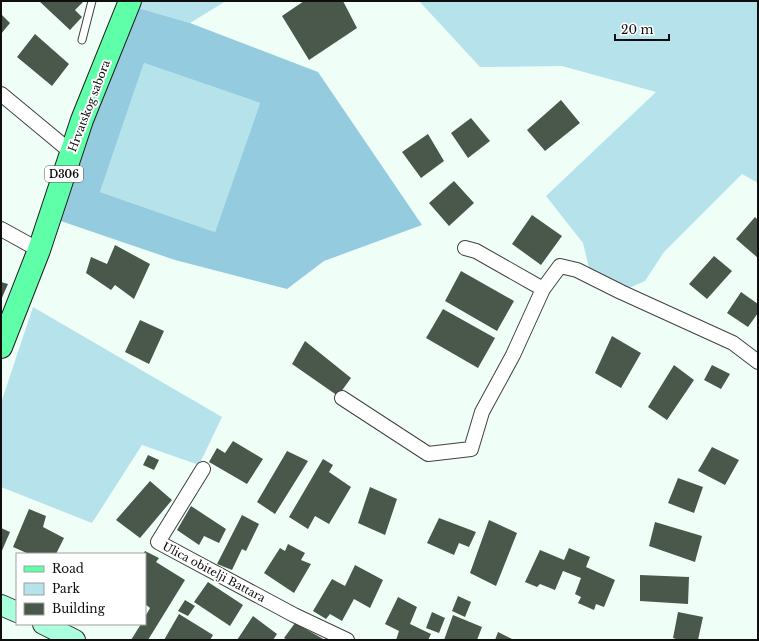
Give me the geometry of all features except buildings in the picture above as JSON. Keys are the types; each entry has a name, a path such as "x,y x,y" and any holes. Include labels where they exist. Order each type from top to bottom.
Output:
{"main road":[{"name":"Hrvatskog sabora","path":"1,348 39,250 85,112 130,1"},
{"path":"1,605 16,612"},
{"path":"45,625 75,640"}],"street":[{"path":"1,94 71,152"},
{"path":"1,229 39,250"},
{"path":"466,248 476,251 543,289"},
{"path":"342,398 428,454 471,449 482,412 513,355 543,289 560,266 577,270 621,292 733,343 758,362"},
{"name":"Ulica obitelji Battara","path":"203,469 158,542 294,615 347,640"}],"lane":[{"path":"82,40 92,1"}],"green space":[{"path":"130,1 226,1 190,23 128,5"},
{"path":"419,1 758,1 758,183 742,174 664,252 645,281 629,288 589,268 583,243 546,196 656,92 562,66 480,67"},
{"path":"144,63 260,103 215,232 100,192"},
{"path":"33,307 222,417 199,465 142,445 92,523 1,487 1,403"}],"shaded area":[{"path":"128,5 190,23 318,72 422,225 324,261 287,289 175,260 49,217","holes":["144,63 260,103 215,232 100,192"]}]}
